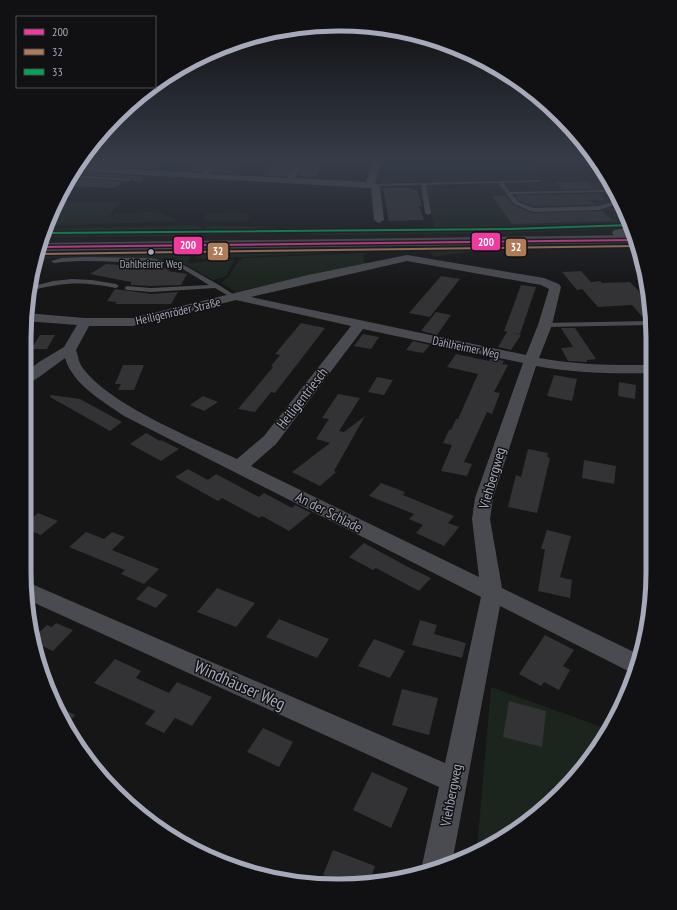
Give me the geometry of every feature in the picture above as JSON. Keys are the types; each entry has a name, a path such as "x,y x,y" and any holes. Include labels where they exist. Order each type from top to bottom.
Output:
{"main road":[{"path":"47,240 629,236"},
{"path":"45,247 629,236"}],"street":[{"path":"377,202 379,220"},
{"name":"Heiligenröder Straße","path":"32,318 85,322 132,322 408,258"},
{"name":"Viehbergweg","path":"408,258 552,284 555,287 545,325 484,498 481,519 492,594 437,863"},
{"name":"Dahlheimer Weg","path":"236,298 487,352 565,367 605,370 646,369"},
{"path":"31,375 44,365 69,350 85,322"},
{"name":"Heiligentriesch","path":"240,467 270,440 359,325"},
{"name":"An der Schlade","path":"69,350 75,368 94,388 130,413 492,594 632,662"},
{"name":"Windhäuser Weg","path":"32,594 454,780"}],"lane":[{"path":"426,202 428,213"},
{"path":"516,202 533,210 599,208 615,203"},
{"name":"Heiligenröder Straße","path":"54,261 69,259 149,260 173,262 180,264 236,298"},
{"path":"36,287 55,282 86,280 116,286"},
{"name":"Heiligenröder Straße","path":"127,288 164,289 217,286"},
{"path":"545,325 645,323"}],"shaded area":[{"path":"63,202 120,202 108,219 116,213 157,212 177,221 52,226"},
{"path":"429,202 495,202 515,229 624,224 626,228 503,233 321,235 277,233 284,227 372,231 383,227 384,232 435,232"},
{"path":"495,202 614,202 624,224 624,224 515,229"},
{"path":"231,212 248,213 250,217 246,221 205,221 204,217 207,214"},
{"path":"196,225 201,228 196,236 48,237 51,229"},
{"path":"214,225 276,227 277,229 272,232 205,236 206,227"},
{"path":"509,246 434,257 430,252 366,251 203,259 196,258 202,248"},
{"path":"193,248 188,263 235,260 226,276 213,280 183,263 169,259 52,258 40,262 44,250 158,251"},
{"path":"365,253 363,255 366,264 235,292 221,283 229,276 238,261 244,258"},
{"path":"491,687 603,728 582,759 556,789 526,815 492,838 477,846"}],"building":[{"path":"386,202 421,202 422,206 419,206 424,220 389,221"},
{"path":"496,202 511,202 513,205 532,213 602,211 613,221 512,224"},
{"path":"523,202 592,202 595,205 534,206"},
{"path":"136,263 170,269 168,271 187,274 181,285 151,286 131,285 131,282 90,274 106,264 132,266"},
{"path":"581,271 591,282 630,282 642,294 645,320 632,305 598,307 582,289 577,290 562,272"},
{"path":"441,276 460,279 430,317 409,313"},
{"path":"521,285 536,287 520,334 512,333 521,335 511,350 498,347 507,332 504,331"},
{"path":"115,289 151,294 178,292 171,304 115,304 117,302 107,301"},
{"path":"436,312 451,315 437,335 421,331"},
{"path":"301,323 325,328 275,393 271,392 255,412 238,409 273,367 271,366 280,355 275,354"},
{"path":"561,328 575,328 596,359 587,360 587,362 568,361 561,348 573,347"},
{"path":"363,334 379,337 371,349 354,346"},
{"path":"40,335 55,335 47,349 31,349"},
{"path":"413,341 430,345 423,353 406,350"},
{"path":"456,354 489,361 491,358 504,361 502,364 508,365 494,392 500,393 492,414 487,412 464,462 472,464 467,476 441,471 452,445 443,443 449,430 451,430 456,419 458,419 478,374 447,367"},
{"path":"123,365 144,365 134,390 118,390 121,384 115,384"},
{"path":"554,375 577,379 572,401 547,396"},
{"path":"377,377 393,380 384,395 368,392"},
{"path":"619,382 636,385 635,399 618,396"},
{"path":"338,394 360,398 339,431 344,432 365,416 334,471 336,472 320,486 292,472 330,443 316,439 329,419 322,418"},
{"path":"51,395 80,399 122,422 110,431 50,397"},
{"path":"203,396 218,402 204,411 190,405"},
{"path":"146,433 179,449 161,461 130,444"},
{"path":"528,449 548,453 547,457 550,458 537,513 508,507 516,475 521,477"},
{"path":"584,460 616,466 614,484 582,478"},
{"path":"188,469 208,480 216,474 259,497 264,493 292,508 295,505 311,513 289,531 262,516 259,518 222,498 218,501 175,477"},
{"path":"381,483 405,492 403,495 454,516 448,523 459,527 444,546 416,533 423,525 409,519 414,514 369,496"},
{"path":"38,513 58,521 41,535 31,531 31,519"},
{"path":"547,530 571,536 560,577 572,580 570,598 538,591 545,549 541,549"},
{"path":"86,532 104,539 112,532 125,537 112,550 159,569 144,584 121,574 125,570 69,547"},
{"path":"364,543 431,578 419,591 376,568 373,570 349,557"},
{"path":"148,586 168,595 156,608 136,599"},
{"path":"217,588 255,603 236,627 197,612"},
{"path":"279,619 329,639 317,658 266,637"},
{"path":"420,620 437,625 434,634 466,643 462,658 412,645"},
{"path":"56,623 73,630 53,651 40,645 38,634 47,625 52,627"},
{"path":"545,635 574,650 563,666 570,670 559,690 544,682 541,686 519,674"},
{"path":"374,639 405,651 390,678 358,666"},
{"path":"115,659 141,671 136,678 169,693 177,682 212,697 192,726 175,718 164,733 145,724 155,711 94,683"},
{"path":"402,689 438,698 429,735 392,725"},
{"path":"509,701 546,711 542,747 503,737"},
{"path":"64,709 75,715 70,721"},
{"path":"263,728 293,742 279,767 247,752"},
{"path":"372,772 408,788 391,828 353,810"},
{"path":"333,850 375,866 371,877 338,879 323,875"}],"transit line":[{"name":"33","path":"50,233 509,229 625,225"},
{"name":"200","path":"45,247 630,240"},
{"name":"32","path":"43,254 632,246"}],"place":[{"name":"Dahlheimer Weg","path":"151,252"}]}
